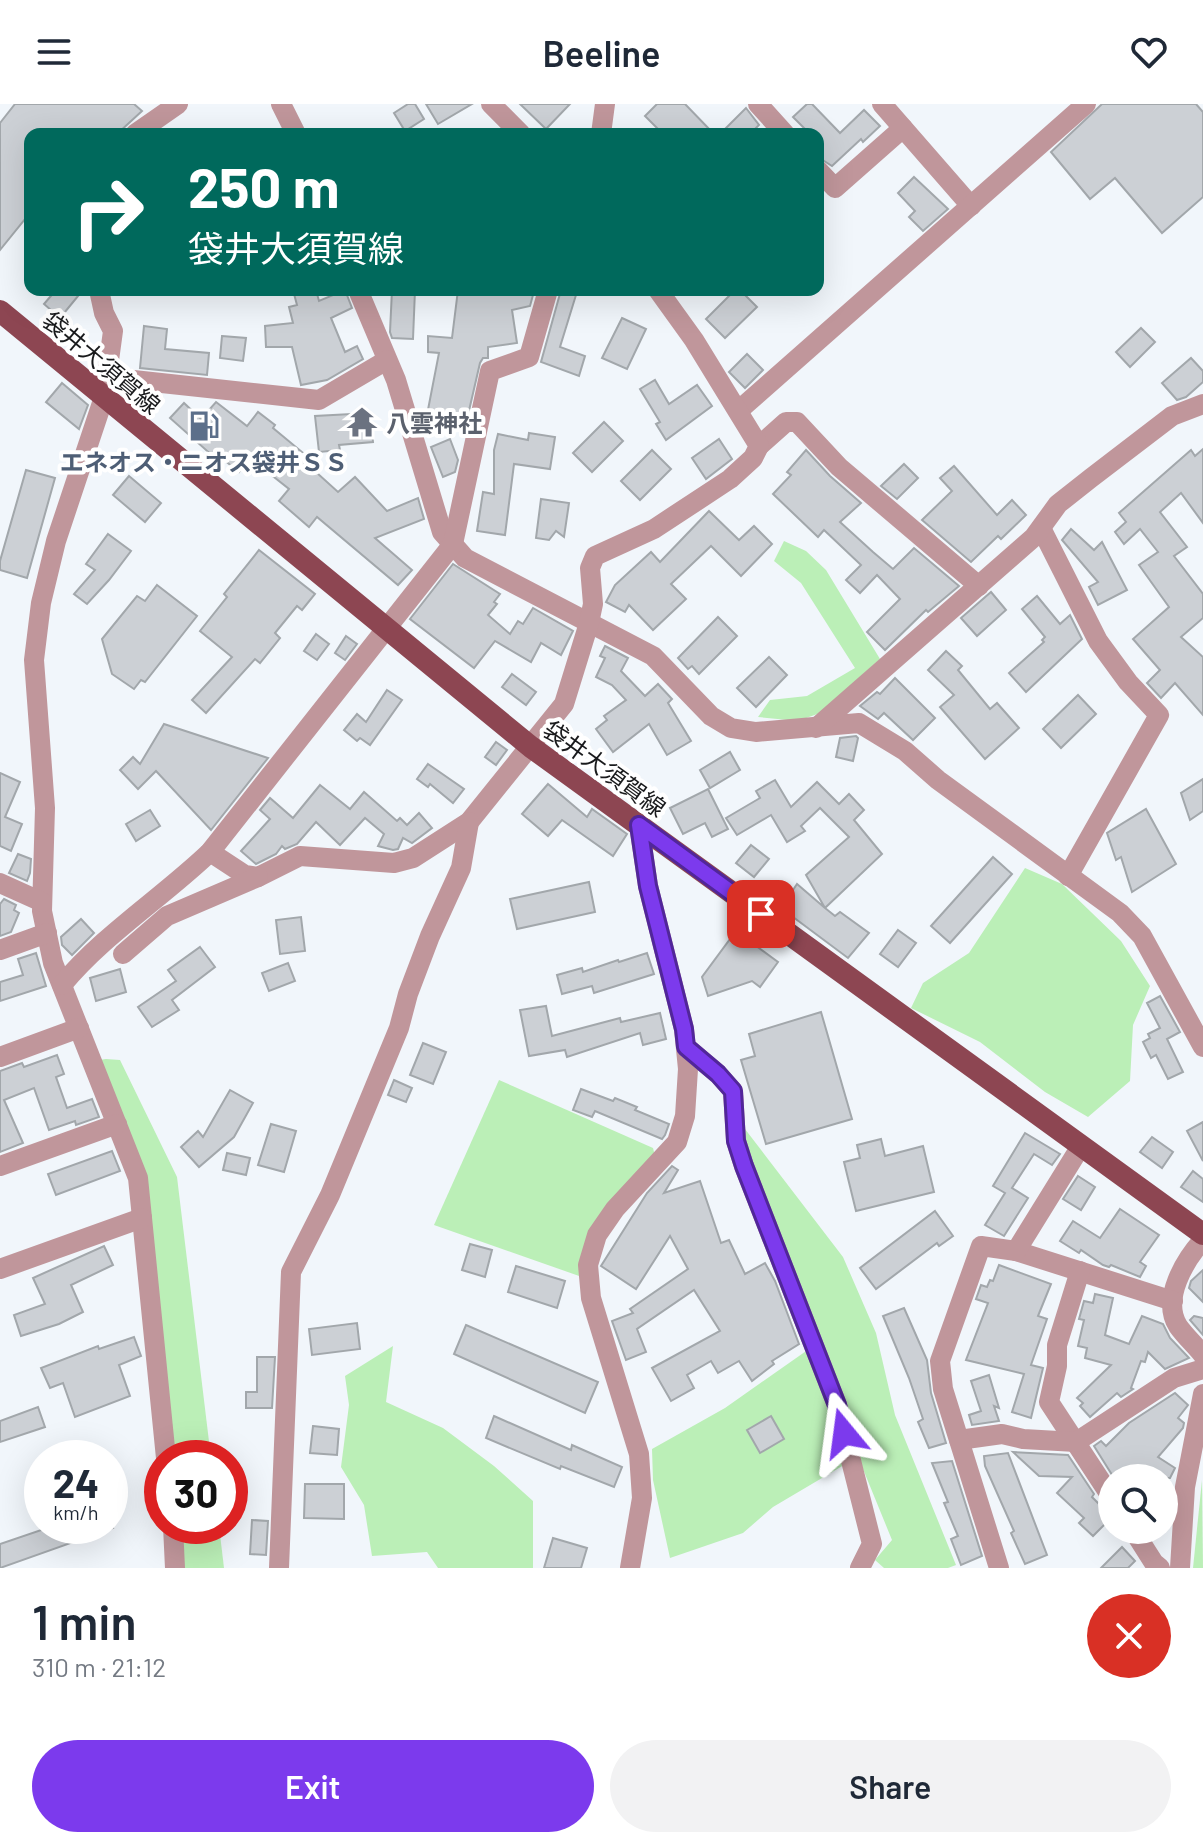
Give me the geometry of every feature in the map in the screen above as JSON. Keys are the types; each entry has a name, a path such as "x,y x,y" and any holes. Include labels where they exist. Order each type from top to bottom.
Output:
{"main road":[{"name":"袋井大須賀線","path":"0,311 105,387 386,630 531,747 1203,1237"}],"street":[{"path":"281,104 293,128"},
{"path":"491,104 514,128"},
{"path":"602,128 605,104"},
{"path":"758,104 780,128"},
{"path":"882,104 971,206"},
{"path":"738,411 1086,104"},
{"path":"142,128 167,107"},
{"path":"824,176 835,188 903,128"},
{"path":"100,296 113,331 105,387 56,541 39,617 34,660 45,808 42,902 53,963 138,1178 164,1440"},
{"path":"360,296 396,380 442,532 465,558 653,656 711,716 731,728 756,732 859,723 905,751 938,780 1120,913 1142,936 1203,1047"},
{"path":"62,985 79,964 210,852 453,544 490,371 529,357 546,296"},
{"path":"662,296 694,340 759,446"},
{"path":"105,387 319,400 387,360"},
{"path":"816,728 1034,537 1058,504 1172,416 1203,404"},
{"path":"123,954 167,916 300,856 394,863 413,858 469,822 564,704 593,604 590,568 595,556 654,529 730,479 753,458 759,446 786,422 797,422 839,467 979,586"},
{"path":"1041,528 1098,641 1128,682 1159,715 1068,876"},
{"path":"279,1568 291,1272 330,1195 399,1028 430,936 461,868 469,822"},
{"path":"630,1568 642,1498 639,1454 591,1298 588,1265 597,1235 615,1209 677,1142 685,1116 688,1069 684,1029 648,886 639,825"},
{"path":"210,852 245,875 258,877"},
{"path":"0,883 42,902"},
{"path":"0,950 47,933"},
{"path":"0,1057 79,1028"},
{"path":"686,1047 733,1091 736,1141 740,1154 837,1405 872,1544 860,1568"},
{"path":"0,1166 117,1124"},
{"path":"1016,1251 1081,1146"},
{"path":"0,1269 142,1218"},
{"path":"1203,1237 1178,1279 1173,1301 1176,1323 1203,1355"},
{"path":"999,1568 943,1389 940,1361 981,1246 1016,1251 1173,1301"},
{"path":"1080,1271 1057,1345 1057,1366 1049,1402 1098,1476"},
{"path":"959,1440 1002,1434 1023,1439 1076,1442 1174,1378 1203,1369"},
{"path":"1180,1568 1185,1487 1203,1394"},
{"path":"174,1544 175,1568"},
{"path":"1142,1544 1160,1568"}],"green space":[{"path":"784,541 806,551 826,570 880,659 820,713 798,721 758,717 770,700 807,696 855,668 801,583 774,561"},
{"path":"1025,868 1062,884 1121,941 1150,986 1133,1025 1130,1081 1088,1117 1045,1092 980,1042 911,1008 923,983 969,953"},
{"path":"120,1060 177,1177 209,1440 164,1440 138,1178 92,1061"},
{"path":"499,1080 653,1148 655,1156 582,1277 434,1225"},
{"path":"735,1116 843,1257 876,1333 895,1415 956,1565 948,1568 884,1568 875,1560 892,1540 863,1469"},
{"path":"393,1346 386,1402 443,1428 494,1466 533,1501 533,1568 438,1568 427,1552 372,1556 364,1505 341,1467 349,1405 345,1376"},
{"path":"809,1349 829,1400 844,1465 773,1507 743,1533 670,1558 653,1480 652,1449 725,1408"},
{"path":"1202,1480 1203,1568 1193,1568"},
{"path":"172,1544 221,1544 224,1568 174,1568"}],"building":[{"path":"15,104 134,104 142,111 124,128 24,128 24,220 0,250 0,123"},
{"path":"408,104 415,104 424,119 410,128 403,128 394,113"},
{"path":"426,104 472,104 438,124"},
{"path":"520,104 570,104 547,128"},
{"path":"657,104 685,104 708,128 657,128 645,116"},
{"path":"807,104 812,104 840,133 864,110 880,126 832,166 824,161 824,128 804,128 793,117"},
{"path":"1102,104 1196,104 1203,112 1203,197 1162,233 1115,178 1090,199 1051,152"},
{"path":"746,108 759,125 756,128 726,128"},
{"path":"914,177 948,209 923,231 909,217 915,211 898,193"},
{"path":"51,296 78,296 60,318 44,304"},
{"path":"295,296 318,296 319,301 331,296 347,296 352,308 331,318 345,352 357,346 363,359 327,380 301,385 292,347 266,347 265,326 293,323 289,307 297,305"},
{"path":"392,296 415,296 413,339 392,338"},
{"path":"457,296 533,296 530,306 512,310 517,343 488,347 488,358 483,358 480,363 465,428 426,420 439,353 428,352 428,336 452,338"},
{"path":"559,296 576,296 560,347 585,356 579,376 541,362"},
{"path":"729,296 746,296 757,307 725,338 706,319"},
{"path":"622,318 646,329 627,369 602,358"},
{"path":"144,326 167,329 165,349 209,353 207,375 140,368"},
{"path":"1141,328 1155,342 1130,367 1116,352"},
{"path":"222,336 246,338 243,361 220,358"},
{"path":"747,354 763,370 745,388 729,372"},
{"path":"1191,358 1203,371 1203,382 1186,397 1177,400 1162,383"},
{"path":"655,380 669,404 697,385 712,406 666,440 656,424 660,422 640,389"},
{"path":"62,383 88,405 79,429 46,402"},
{"path":"216,402 247,426 258,412 302,452 296,453 319,471 317,473 338,492 355,477 387,511 418,498 424,519 375,538 412,570 398,585 317,517 309,527 279,501 289,489 250,458 239,472 218,455 215,458 170,418 184,403 201,419"},
{"path":"370,413 373,442 339,445 340,450 319,452 315,416"},
{"path":"604,422 623,441 592,472 573,453"},
{"path":"529,433 555,437 550,469 514,464 505,535 477,531 483,492 494,494 494,450 498,434 528,440"},
{"path":"450,439 458,460 455,472 443,477 431,447"},
{"path":"719,439 732,459 706,479 692,458"},
{"path":"1203,449 1203,523 1181,493 1160,512 1187,547 1174,556 1203,594 1203,618 1181,637 1203,657 1203,715 1175,683 1161,698 1147,683 1160,670 1133,639 1169,607 1139,565 1158,552 1140,529 1124,544 1115,532 1126,522 1119,513 1191,450 1195,456"},
{"path":"652,450 671,469 640,500 621,481"},
{"path":"806,450 861,503 840,522 873,552 893,569 914,548 959,586 928,612 926,610 885,650 867,632 900,599 877,575 860,593 846,580 861,565 824,530 818,537 773,494 791,475 787,472"},
{"path":"904,464 918,478 897,499 881,486"},
{"path":"954,466 997,515 1012,500 1026,515 971,562 922,520 952,491 940,478"},
{"path":"26,470 55,478 27,578 0,570"},
{"path":"129,476 161,503 145,522 113,495"},
{"path":"541,499 569,503 564,537 556,531 549,540 536,538"},
{"path":"709,511 739,540 754,526 772,544 741,576 711,546 671,584 686,599 653,630 629,605 625,612 606,602 615,585 651,552 660,562"},
{"path":"1071,529 1094,550 1102,542 1127,590 1098,605 1089,587 1098,582 1062,540"},
{"path":"108,534 131,551 87,604 74,594 95,570 86,564"},
{"path":"259,550 315,594 302,610 297,606 275,633 280,638 260,663 255,659 206,713 192,700 232,657 200,631"},
{"path":"453,564 500,594 488,615 510,634 518,621 523,624 533,608 573,631 561,655 541,643 531,662 495,641 474,668 410,619"},
{"path":"157,585 197,616 145,682 141,680 134,689 112,674 102,639 137,596 145,601"},
{"path":"991,592 1006,610 977,636 961,618"},
{"path":"1037,596 1060,624 1070,615 1082,639 1026,692 1009,673 1044,642 1045,637 1022,609"},
{"path":"718,617 737,636 699,674 692,666 688,669 678,658"},
{"path":"316,634 329,644 317,660 304,651"},
{"path":"346,636 357,644 345,660 335,653"},
{"path":"605,646 628,658 621,671 645,696 658,684 672,699 668,703 691,741 667,755 649,724 613,752 596,729 607,720 604,716 626,700 612,685 596,677 605,658 600,656"},
{"path":"946,651 962,666 958,670 990,709 997,703 1019,728 985,759 940,707 954,695 928,670"},
{"path":"769,657 787,675 756,707 737,688"},
{"path":"512,674 536,692 526,705 502,687"},
{"path":"895,678 935,718 913,740 884,713 878,719 860,706 877,692 880,694"},
{"path":"387,690 402,700 370,745 360,738 357,741 344,730 357,714 366,722"},
{"path":"1078,695 1096,714 1061,748 1043,729"},
{"path":"164,724 268,758 211,830 156,771 138,789 120,770 133,757 140,764"},
{"path":"856,736 853,761 836,757 840,738"},
{"path":"496,742 507,750 496,765 485,757"},
{"path":"730,752 740,770 710,788 700,770"},
{"path":"428,764 464,789 453,803 430,784 428,787 417,779"},
{"path":"0,773 20,782 5,817 22,824 11,851 0,846"},
{"path":"1203,779 1203,811 1190,820 1181,793"},
{"path":"775,780 791,807 817,782 839,804 849,794 864,810 854,820 882,854 825,908 806,875 849,837 820,808 801,826 805,831 787,842 771,815 737,835 726,818 760,798 756,791"},
{"path":"548,784 587,817 592,809 627,834 613,856 562,820 548,836 522,814"},
{"path":"320,785 350,809 364,792 397,821 400,818 407,825 419,813 432,828 412,843 403,838 398,849 393,850 378,846 384,834 365,818 340,845 316,822 297,844 285,849 282,846 276,854 256,864 241,851 270,819 260,810 270,798 293,818"},
{"path":"708,789 728,829 712,837 705,823 683,834 670,808"},
{"path":"1146,809 1176,864 1132,892 1121,857 1116,860 1107,833"},
{"path":"150,810 160,826 136,841 126,824"},
{"path":"751,845 769,859 754,877 736,863"},
{"path":"18,854 31,859 27,881 9,873"},
{"path":"993,857 1012,874 950,943 931,926"},
{"path":"589,882 595,912 517,929 510,899"},
{"path":"797,884 835,916 840,912 869,933 848,958 781,908"},
{"path":"4,899 16,905 14,910 19,913 11,932 0,936 0,904"},
{"path":"301,917 305,951 280,954 276,920"},
{"path":"81,919 94,933 72,955 62,945 61,937"},
{"path":"898,930 916,943 898,967 880,954"},
{"path":"736,931 778,962 760,987 752,981 708,996 702,977"},
{"path":"200,947 215,967 172,1000 179,1010 152,1027 138,1007 176,981 168,970"},
{"path":"36,953 46,986 0,1001 0,982 23,975 18,959"},
{"path":"647,953 654,974 594,993 592,986 562,994 557,975 582,968 583,972"},
{"path":"288,963 295,981 269,991 262,973"},
{"path":"120,969 126,992 96,1001 90,978"},
{"path":"1160,996 1180,1032 1167,1039 1183,1072 1168,1079 1156,1055 1151,1058 1143,1042 1150,1038 1148,1034 1160,1028 1147,1003"},
{"path":"546,1006 552,1036 620,1018 621,1022 660,1013 666,1039 643,1045 640,1033 567,1057 565,1050 529,1056 520,1010"},
{"path":"821,1012 852,1119 766,1144 741,1060 755,1056 749,1034"},
{"path":"423,1043 446,1052 433,1084 410,1075"},
{"path":"57,1055 64,1074 56,1077 67,1108 92,1099 99,1117 49,1130 34,1088 4,1100 23,1143 0,1152 0,1071 22,1063 24,1067"},
{"path":"394,1080 412,1088 406,1102 388,1095"},
{"path":"581,1089 613,1101 615,1098 669,1124 665,1135 662,1139 595,1111 592,1117 573,1110"},
{"path":"230,1090 253,1103 234,1137 199,1167 181,1147 198,1131 203,1137"},
{"path":"1203,1122 1203,1161 1187,1131"},
{"path":"271,1124 296,1131 284,1172 258,1165"},
{"path":"1025,1133 1060,1154 1052,1165 1034,1154 1012,1188 1028,1198 1004,1236 985,1225 1005,1193 993,1186"},
{"path":"1152,1137 1173,1152 1162,1168 1140,1152"},
{"path":"881,1139 885,1156 923,1146 934,1192 856,1211 844,1162 860,1158 857,1145"},
{"path":"112,1151 120,1171 56,1195 48,1174"},
{"path":"227,1153 250,1158 246,1175 223,1170"},
{"path":"672,1166 678,1170 664,1193 700,1181 721,1243 729,1240 745,1274 765,1263 799,1344 772,1361 774,1364 752,1381 739,1361 718,1373 711,1361 687,1375 694,1388 671,1401 652,1368 720,1331 694,1290 637,1329 646,1352 626,1360 612,1321 633,1313 630,1309 688,1269 670,1236 636,1289 601,1266 647,1193"},
{"path":"1193,1171 1203,1179 1203,1202 1181,1187"},
{"path":"1078,1176 1095,1187 1081,1210 1063,1199"},
{"path":"1120,1209 1159,1235 1140,1262 1146,1266 1140,1277 1111,1265 1103,1265 1060,1241 1073,1221 1100,1238"},
{"path":"935,1211 953,1236 939,1246 937,1243 876,1289 860,1268"},
{"path":"470,1244 492,1250 485,1277 462,1270"},
{"path":"104,1246 113,1265 71,1285 83,1312 59,1324 21,1336 14,1315 45,1304 33,1278"},
{"path":"999,1265 1051,1284 1038,1316 1047,1319 1031,1365 1043,1368 1031,1418 1012,1412 1024,1374 966,1360 988,1303 976,1299 981,1285 987,1287 990,1280 993,1281"},
{"path":"516,1266 565,1281 557,1308 508,1292"},
{"path":"1203,1270 1203,1302 1189,1288 1191,1281"},
{"path":"1095,1294 1113,1298 1105,1335 1129,1344 1142,1316 1163,1324 1170,1338 1189,1358 1165,1369 1148,1352 1145,1362 1141,1361 1133,1389 1121,1397 1117,1393 1090,1417 1077,1398 1111,1365 1085,1358 1087,1348 1078,1346 1084,1320 1079,1319 1084,1301 1093,1303"},
{"path":"904,1308 927,1360 931,1393 946,1443 929,1448 918,1422 923,1419 909,1378 883,1316"},
{"path":"1194,1316 1203,1318 1203,1335 1190,1320"},
{"path":"357,1323 360,1349 312,1355 309,1329"},
{"path":"466,1325 598,1382 585,1413 454,1354"},
{"path":"134,1337 141,1356 119,1365 130,1396 75,1417 63,1383 50,1388 41,1368 98,1346 99,1349"},
{"path":"257,1357 275,1357 272,1408 246,1408 246,1392 257,1392"},
{"path":"989,1375 999,1408 994,1406 999,1421 972,1425 969,1415 981,1411 971,1381"},
{"path":"1175,1393 1188,1405 1178,1418 1184,1423 1183,1428 1158,1457 1169,1464 1105,1464 1094,1446 1101,1441 1106,1446 1129,1423"},
{"path":"38,1407 45,1427 0,1442 0,1421"},
{"path":"494,1416 571,1450 572,1445 622,1467 614,1487 561,1466 560,1469 486,1438"},
{"path":"771,1416 784,1439 760,1453 747,1430"},
{"path":"313,1426 339,1429 337,1455 310,1453"},
{"path":"1013,1452 1068,1455 1098,1503 1098,1531 1093,1536 1079,1523 1084,1518 1057,1493 1072,1477 1039,1476"},
{"path":"1008,1453 1047,1555 1025,1564 985,1466 984,1456"},
{"path":"952,1461 982,1556 961,1565 951,1539 958,1536 932,1463"},
{"path":"305,1484 344,1484 344,1519 304,1518"},
{"path":"252,1520 268,1521 266,1555 250,1554"},
{"path":"24,1536 24,1544 68,1544 0,1568 0,1544"},
{"path":"553,1538 587,1548 581,1568 544,1568"},
{"path":"1122,1547 1135,1561 1128,1568 1101,1568"}],"place":[{"name":"八雲神社","path":"362,422"},
{"name":"エネオス・ニオス袋井ＳＳ","path":"204,426"}],"route":[{"path":"761,914 639,825 648,886 686,1047 733,1091 736,1141 837,1405 844,1433"}]}
